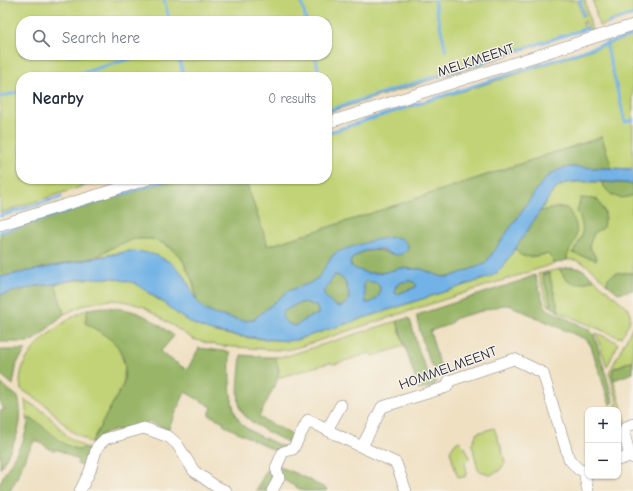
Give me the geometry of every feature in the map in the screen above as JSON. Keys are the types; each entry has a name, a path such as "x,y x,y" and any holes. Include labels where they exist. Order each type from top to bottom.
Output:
{"street":[{"name":"MELKMEENT","path":"332,121 633,26"},
{"path":"0,225 133,184"},
{"name":"HOMMELMEENT","path":"362,447 382,408 447,386 449,381 514,360 543,373 570,459 578,469 585,471"},
{"path":"327,430 341,405"},
{"path":"272,491 279,478 276,468 283,452 293,449 308,420 396,463 406,491"},
{"path":"621,459 631,457 624,433 626,427 633,424"},
{"path":"80,491 90,471 97,447 106,439 144,428 168,437 177,444 194,471 215,486 226,491"},
{"name":"HOMMELMEENT","path":"586,479 588,491"}],"green space":[{"path":"0,0 578,0 582,17 585,16 581,0 585,0 592,31 589,36 586,21 583,22 585,29 482,64 332,111 332,72 16,72 16,184 90,184 0,213"},
{"path":"593,0 633,0 633,16 599,26"},
{"path":"633,36 633,169 612,168 601,137 268,246 247,184 332,184 332,130 486,84"},
{"path":"602,137 612,168 569,167 549,175 540,185 485,264 450,277 442,277 421,269 401,268 382,273 367,273 351,266 350,262 358,254 363,252 374,250 390,254 401,239 333,255 318,278 308,284 288,291 253,320 244,321 214,314 204,309 197,302 194,284 181,257 169,246 152,239 135,239 115,246 96,257 0,277 0,233 159,184 247,184 268,246"},
{"path":"569,182 601,182 614,196 628,197 633,195 633,273 624,273 608,278 607,284 594,271 579,261 567,260 567,255 573,243 560,207 540,211 555,190","holes":["603,208 605,218 594,233 589,246 597,259 572,253 579,242 583,228 577,211"]},
{"path":"601,182 633,184 633,195 622,198 614,196 610,194"},
{"path":"581,198 597,199 605,213 603,228 594,233 589,246 597,260 572,253 579,243 582,233 582,222 577,211"},
{"path":"560,207 567,208 577,229 576,238 568,253 567,260 553,264 552,258 547,254 529,257 520,255 515,248 540,211"},
{"path":"135,239 154,240 164,244 179,256 189,272 197,302 184,275 130,251 96,257 115,246"},
{"path":"515,248 521,255 529,257 547,254 552,258 553,264 287,350 222,346 193,339 144,307 128,302 115,300 101,301 87,304 64,314 55,284 94,278 115,278 134,282 182,317 203,328 229,335 258,339 296,340 490,277 501,268"},
{"path":"571,267 582,269 594,279 578,284 570,282 566,279 560,269"},
{"path":"560,269 566,279 570,282 578,284 594,279 629,309 630,320 621,337 559,312 549,273 542,275 551,303 550,306 548,305 538,274"},
{"path":"549,273 559,312 550,306 551,303 542,275"},
{"path":"616,273 633,273 633,290 618,293 607,284 608,278"},
{"path":"335,275 342,278 349,293 348,301 340,307 329,301 325,297 323,291"},
{"path":"535,275 547,309 590,330 594,334 612,396 613,402 610,405 591,346 587,340 509,305 503,305 456,318 448,325 430,331 439,362 446,373 441,375 432,365 428,358 417,315"},
{"path":"366,281 378,283 380,290 377,298 369,303 366,303 364,290 364,283"},
{"path":"402,282 414,282 416,287 397,294 395,293 396,286"},
{"path":"55,284 64,314 37,338 29,342 0,342 0,295 37,286"},
{"path":"305,302 316,306 318,315 304,319 301,323 295,326 284,320 282,317 283,312 297,304"},
{"path":"104,307 134,312 142,315 165,329 174,336 160,352 187,370 199,348 230,352 232,403 239,421 254,433 284,447 275,479 269,491 256,491 276,451 223,425 224,422 209,415 212,407 185,392 168,430 149,422 102,434 96,446 91,443 123,385 125,372 122,354 118,346 85,323 88,309"},
{"path":"87,309 85,323 111,338 118,347 125,366 123,385 91,443 70,430 48,407 21,389 20,376 24,364 31,352 41,341 64,322"},
{"path":"408,318 410,320 426,369 436,381 434,386 419,390 397,321"},
{"path":"397,321 404,346 374,356 369,353 335,364 329,363 277,378 279,370 275,357 287,356"},
{"path":"633,326 633,360 614,368 612,375 627,425 622,423 621,420 621,407 616,407 617,400 609,373"},
{"path":"596,333 615,341 618,344 607,367"},
{"path":"0,350 26,350 17,363 13,385 0,374"},
{"path":"241,355 275,357 279,370 277,381 259,417 296,437 291,444 254,424 248,419 240,408 238,395"},
{"path":"633,360 633,373 614,380 612,375 613,369"},
{"path":"0,383 18,397 20,417 14,443 0,469 0,411 5,409 0,405"},
{"path":"25,400 47,414 67,436 84,447 82,450 68,446 32,419 27,418"},
{"path":"27,418 41,425 66,445 81,450 84,447 91,451 85,467 77,464 78,460 59,450 52,450 35,440 10,491 0,491 0,482 23,441 28,424"},
{"path":"494,428 505,463 499,471 490,475 478,470 472,444 477,433"},
{"path":"459,441 465,447 470,458 465,463 467,473 465,477 458,477 450,451 454,444"},
{"path":"280,467 327,489 326,491 303,491 282,479"}],"water":[{"path":"569,167 633,169 633,184 590,181 565,183 554,190 503,267 490,277 296,340 287,341 239,336 211,331 195,325 177,314 135,283 112,278 78,279 37,286 0,295 0,277 130,251 143,252 156,255 170,262 184,275 197,302 204,309 214,314 244,321 253,320 288,291 308,284 318,278 333,255 337,252 370,241 396,237 403,240 408,245 407,251 398,255 378,249 364,251 353,258 350,262 351,266 367,273 382,273 401,268 421,269 442,277 450,277 485,264 540,185 553,173","holes":["335,275 339,276 342,278 348,289 348,301 340,307 334,305 324,295 324,291","366,281 378,283 380,290 377,298 369,303 366,303 364,283","402,282 414,282 416,287 397,294 395,293 396,286","305,302 316,306 318,315 307,318 295,326 289,324 282,317 283,312 297,304"]}],"waterway":[{"path":"164,0 169,16"},
{"path":"301,0 305,16"},
{"path":"434,0 446,51"},
{"path":"580,0 583,16"},
{"path":"608,23 633,14"},
{"path":"332,109 588,28"},
{"path":"332,131 633,35"},
{"path":"606,43 625,122 633,120"},
{"path":"85,72 126,60"},
{"path":"179,60 183,72"},
{"path":"316,60 319,72"},
{"path":"0,97 16,92"},
{"path":"0,232 154,184"},
{"path":"0,216 61,197"}]}
